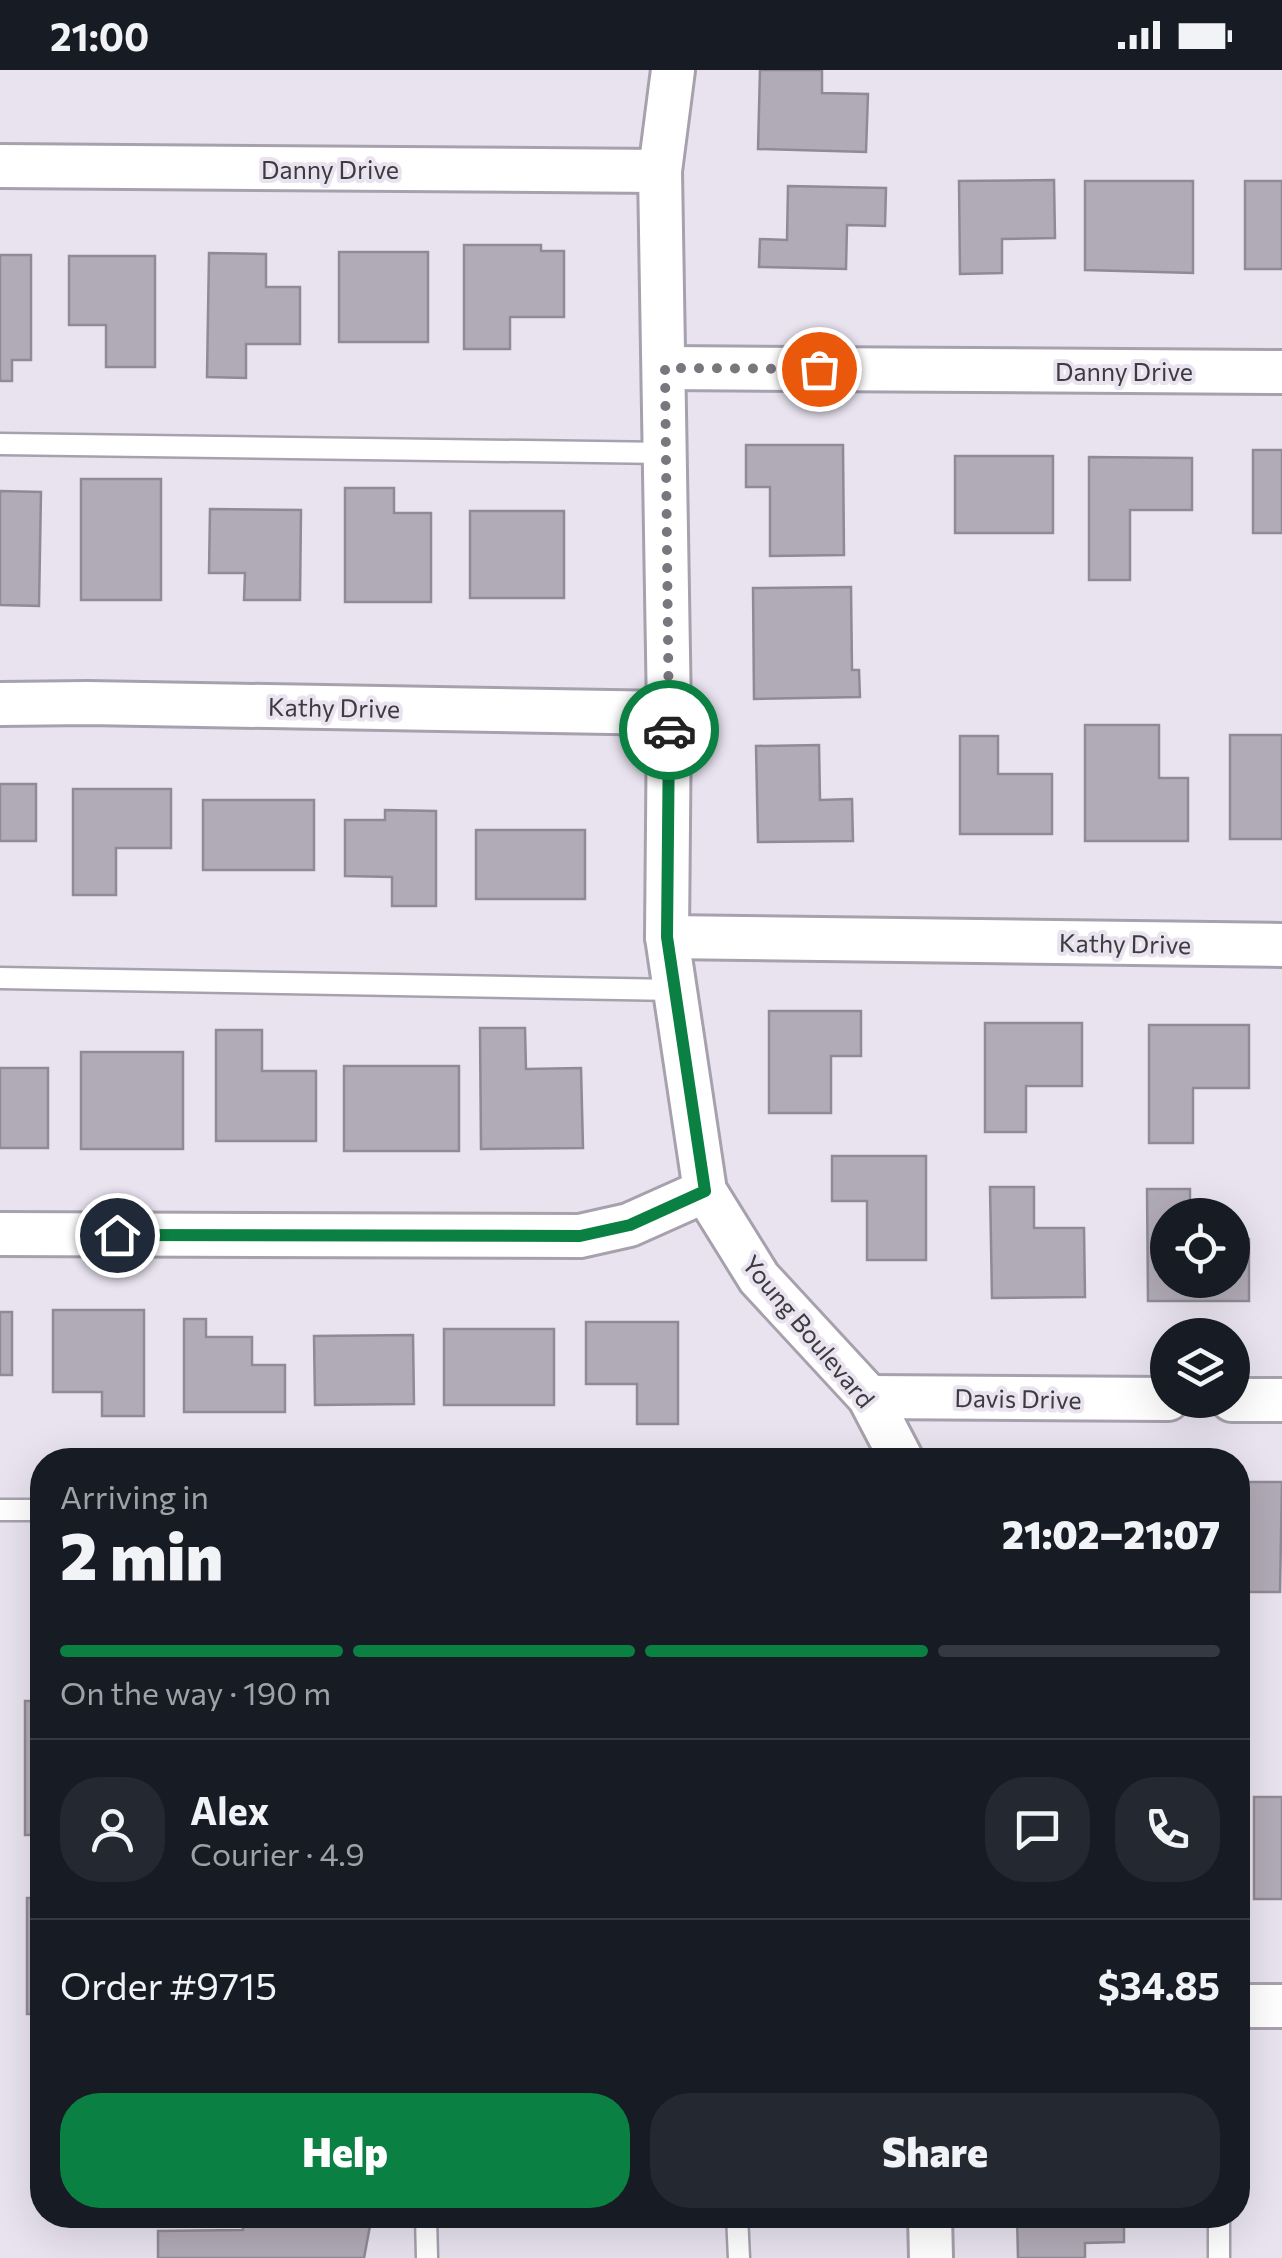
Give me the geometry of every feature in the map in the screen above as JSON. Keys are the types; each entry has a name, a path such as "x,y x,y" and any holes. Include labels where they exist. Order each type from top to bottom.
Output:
{"street":[{"name":"Young Boulevard","path":"673,70 660,171 669,713 667,937 705,1191 759,1278 869,1396 896,1448"},
{"name":"Danny Drive","path":"0,166 660,171"},
{"name":"Danny Drive","path":"665,368 1282,372"},
{"name":"Kathy Drive","path":"0,704 669,713"},
{"name":"Kathy Drive","path":"667,937 1282,944"},
{"path":"0,1234 580,1236 630,1225 705,1191"},
{"name":"Davis Drive","path":"869,1396 1150,1399"},
{"path":"1250,1400 1282,1400"},
{"path":"1250,2006 1282,2006"},
{"path":"930,2228 930,2258"}],"lane":[{"path":"0,444 666,453"},
{"path":"0,978 675,990"},
{"path":"0,1510 30,1510"},
{"path":"426,2228 427,2258"},
{"path":"737,2228 738,2258"},
{"path":"1219,2228 1219,2258"}],"building":[{"path":"760,70 822,70 822,93 868,94 866,152 758,149"},
{"path":"1054,180 1055,238 1002,239 1002,273 960,274 959,181"},
{"path":"1085,181 1193,181 1193,273 1085,270"},
{"path":"1245,181 1282,181 1282,269 1245,269"},
{"path":"788,186 886,188 885,226 847,225 846,269 759,267 760,239 787,240"},
{"path":"464,245 541,245 541,251 564,251 564,317 510,317 510,349 464,349"},
{"path":"339,252 428,252 428,342 339,342"},
{"path":"209,253 266,254 266,287 300,287 300,344 246,344 246,378 207,377"},
{"path":"0,255 31,255 31,360 12,360 12,381 0,381"},
{"path":"69,256 155,256 155,367 106,367 106,325 69,325"},
{"path":"746,445 843,445 844,555 770,556 770,487 746,487"},
{"path":"1253,450 1282,450 1282,533 1253,533"},
{"path":"955,456 1053,456 1053,533 955,533"},
{"path":"1089,457 1192,458 1192,510 1130,510 1130,580 1089,580"},
{"path":"81,479 161,479 161,600 81,600"},
{"path":"345,488 394,488 394,513 431,513 431,602 345,602"},
{"path":"0,491 41,492 39,606 0,605"},
{"path":"210,509 301,510 300,600 244,600 245,573 209,573"},
{"path":"470,511 564,511 564,598 470,598"},
{"path":"851,587 852,670 859,670 860,697 754,699 753,588"},
{"path":"1085,725 1159,725 1159,778 1188,778 1188,841 1085,841"},
{"path":"1230,735 1282,735 1282,839 1230,839"},
{"path":"960,736 998,736 998,774 1052,774 1052,834 960,834"},
{"path":"819,745 820,800 852,799 853,841 758,842 756,746"},
{"path":"0,784 36,784 36,841 0,841"},
{"path":"73,789 171,789 171,848 116,848 116,895 73,895"},
{"path":"203,800 314,800 314,870 203,870"},
{"path":"385,810 436,811 436,906 392,906 392,877 345,876 345,820 385,820"},
{"path":"476,830 585,830 585,899 476,899"},
{"path":"769,1011 861,1011 861,1056 831,1056 831,1113 769,1113"},
{"path":"985,1023 1082,1023 1082,1086 1026,1086 1026,1132 985,1132"},
{"path":"1149,1025 1249,1025 1249,1088 1193,1088 1193,1143 1149,1143"},
{"path":"480,1028 525,1028 526,1069 581,1068 583,1148 481,1149"},
{"path":"216,1030 262,1030 262,1071 316,1071 316,1141 216,1141"},
{"path":"81,1052 183,1052 183,1149 81,1149"},
{"path":"344,1066 459,1066 459,1151 344,1151"},
{"path":"0,1068 48,1068 48,1148 0,1148"},
{"path":"832,1156 926,1156 926,1260 867,1260 867,1201 832,1201"},
{"path":"990,1187 1034,1187 1034,1228 1084,1228 1085,1297 992,1298"},
{"path":"1147,1189 1190,1189 1190,1198 1150,1198 1150,1298 1249,1301 1148,1301"},
{"path":"53,1310 144,1310 144,1416 102,1416 102,1392 53,1392"},
{"path":"0,1312 12,1312 12,1375 0,1375"},
{"path":"184,1319 206,1319 206,1337 252,1337 252,1365 285,1365 285,1412 184,1412"},
{"path":"586,1322 678,1322 678,1424 637,1424 637,1384 586,1384"},
{"path":"444,1329 554,1329 554,1405 444,1405"},
{"path":"413,1335 414,1404 315,1405 314,1336"},
{"path":"1250,1482 1282,1482 1280,1592 1250,1592"},
{"path":"25,1701 30,1701 30,1835 25,1835"},
{"path":"1254,1797 1282,1797 1282,1899 1254,1899"},
{"path":"27,1898 30,1898 30,2014"},
{"path":"370,2228 364,2258 158,2258 158,2231"},
{"path":"1017,2228 1124,2228 1124,2242 1085,2243 1085,2258 1018,2258"}],"way so far":[{"path":"669,730 665,368 819,369"}],"route":[{"path":"117,1235 580,1236 630,1225 705,1191 667,937 669,730"}]}
